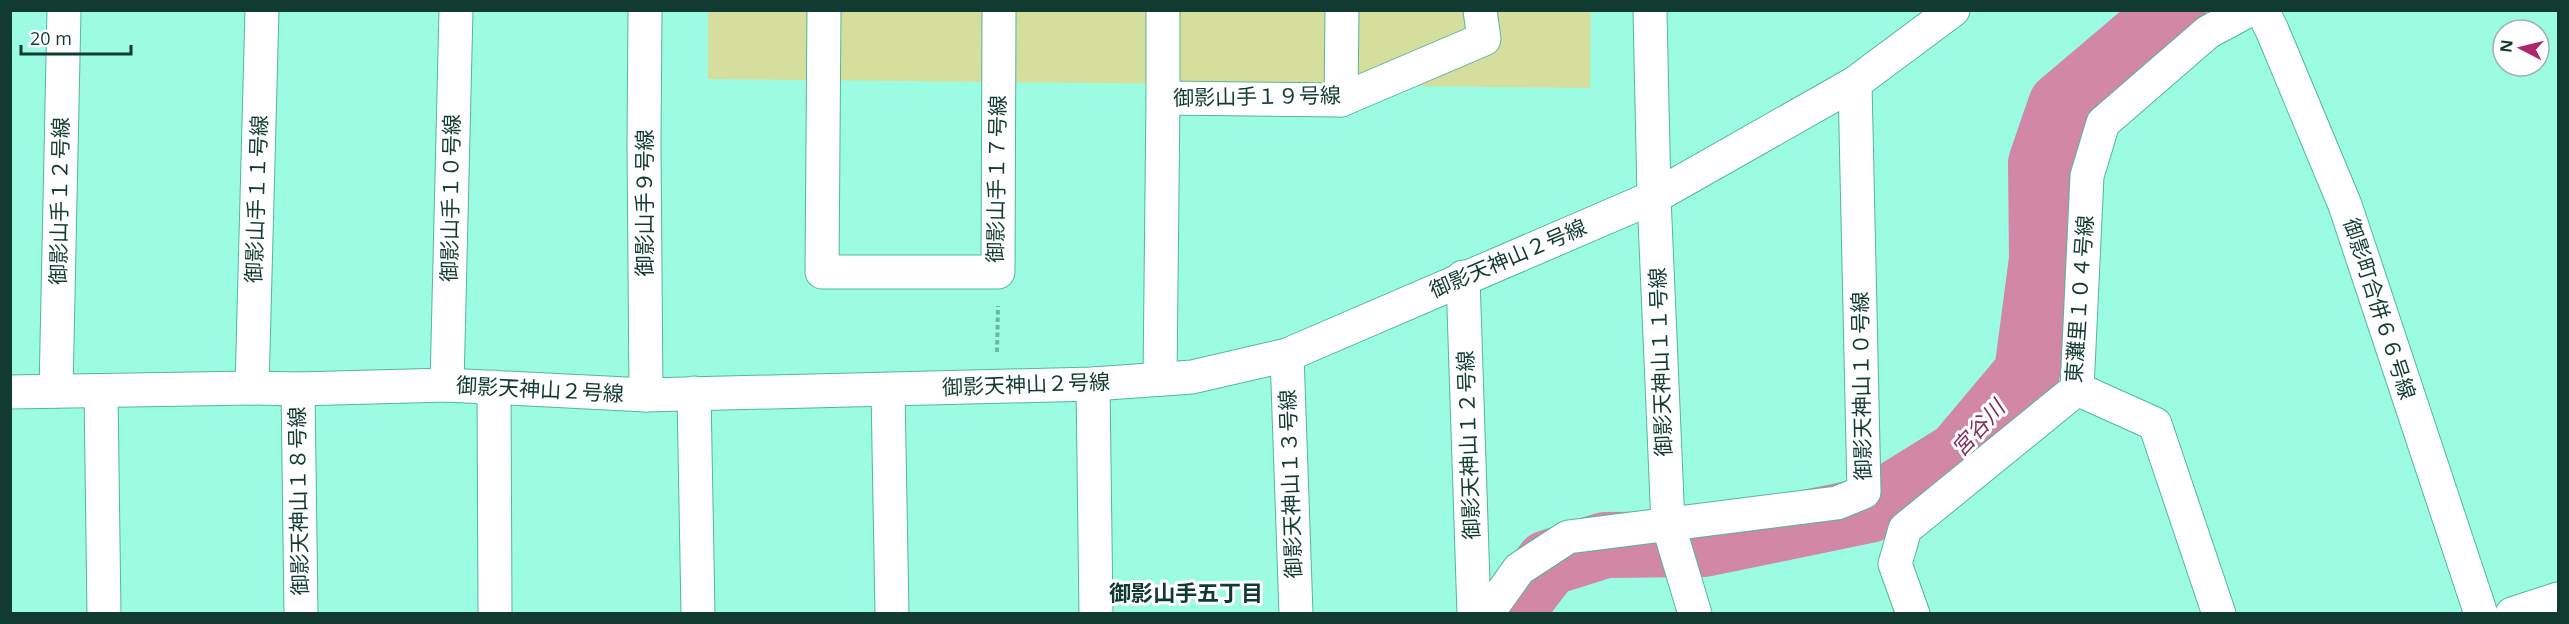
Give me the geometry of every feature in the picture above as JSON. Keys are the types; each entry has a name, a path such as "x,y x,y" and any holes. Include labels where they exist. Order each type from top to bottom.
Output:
{"street":[{"name":"御影山手１２号線","path":"56,391 64,10"},
{"name":"御影山手１１号線","path":"252,388 262,10"},
{"name":"御影山手１０号線","path":"447,385 456,10"},
{"name":"御影山手９号線","path":"645,10 646,394"},
{"name":"御影山手１７号線","path":"824,10 822,272 998,272 999,10"},
{"path":"1163,10 1163,98"},
{"path":"1341,100 1342,10"},
{"name":"御影山手１９号線","path":"1160,379 1163,98 1341,100 1484,39 1480,10"},
{"name":"御影天神山１１号線","path":"1650,10 1654,197 1668,526 1695,614"},
{"name":"御影天神山２号線","path":"10,392 447,385 646,394 1093,384 1192,377 1287,355 1463,277 1654,197 1855,83 1953,10"},
{"name":"東灘里１０４号線","path":"1913,614 1895,564 1905,529 2077,389 2087,176 2103,123 2208,32 2266,13"},
{"name":"御影町合併６６号線","path":"2266,13 2344,205 2481,614"},
{"name":"御影天神山１０号線","path":"1487,614 1519,569 1568,537 1837,503 1864,492 1855,83"},
{"name":"御影天神山１２号線","path":"1463,277 1474,614"},
{"name":"御影天神山１３号線","path":"1287,355 1296,614"},
{"path":"1093,384 1096,614"},
{"path":"494,387 495,614"},
{"name":"御影天神山１８号線","path":"298,389 301,614"},
{"path":"2077,389 2155,424 2219,614"},
{"path":"888,390 892,614"},
{"path":"101,392 104,614"},
{"path":"694,393 698,614"},
{"path":"2512,614 2559,599"}],"path":[{"path":"996,387 998,272"}],"green space":[{"path":"708,11 1591,11 1590,88 708,79"}],"waterway":[{"name":"宮谷川","path":"1509,614 1548,563 1605,545 1704,544 1869,510 1959,454 2027,373 2042,259 2041,163 2061,105 2173,10"}],"district":[{"name":"御影山手五丁目","path":"1186,593"}]}
